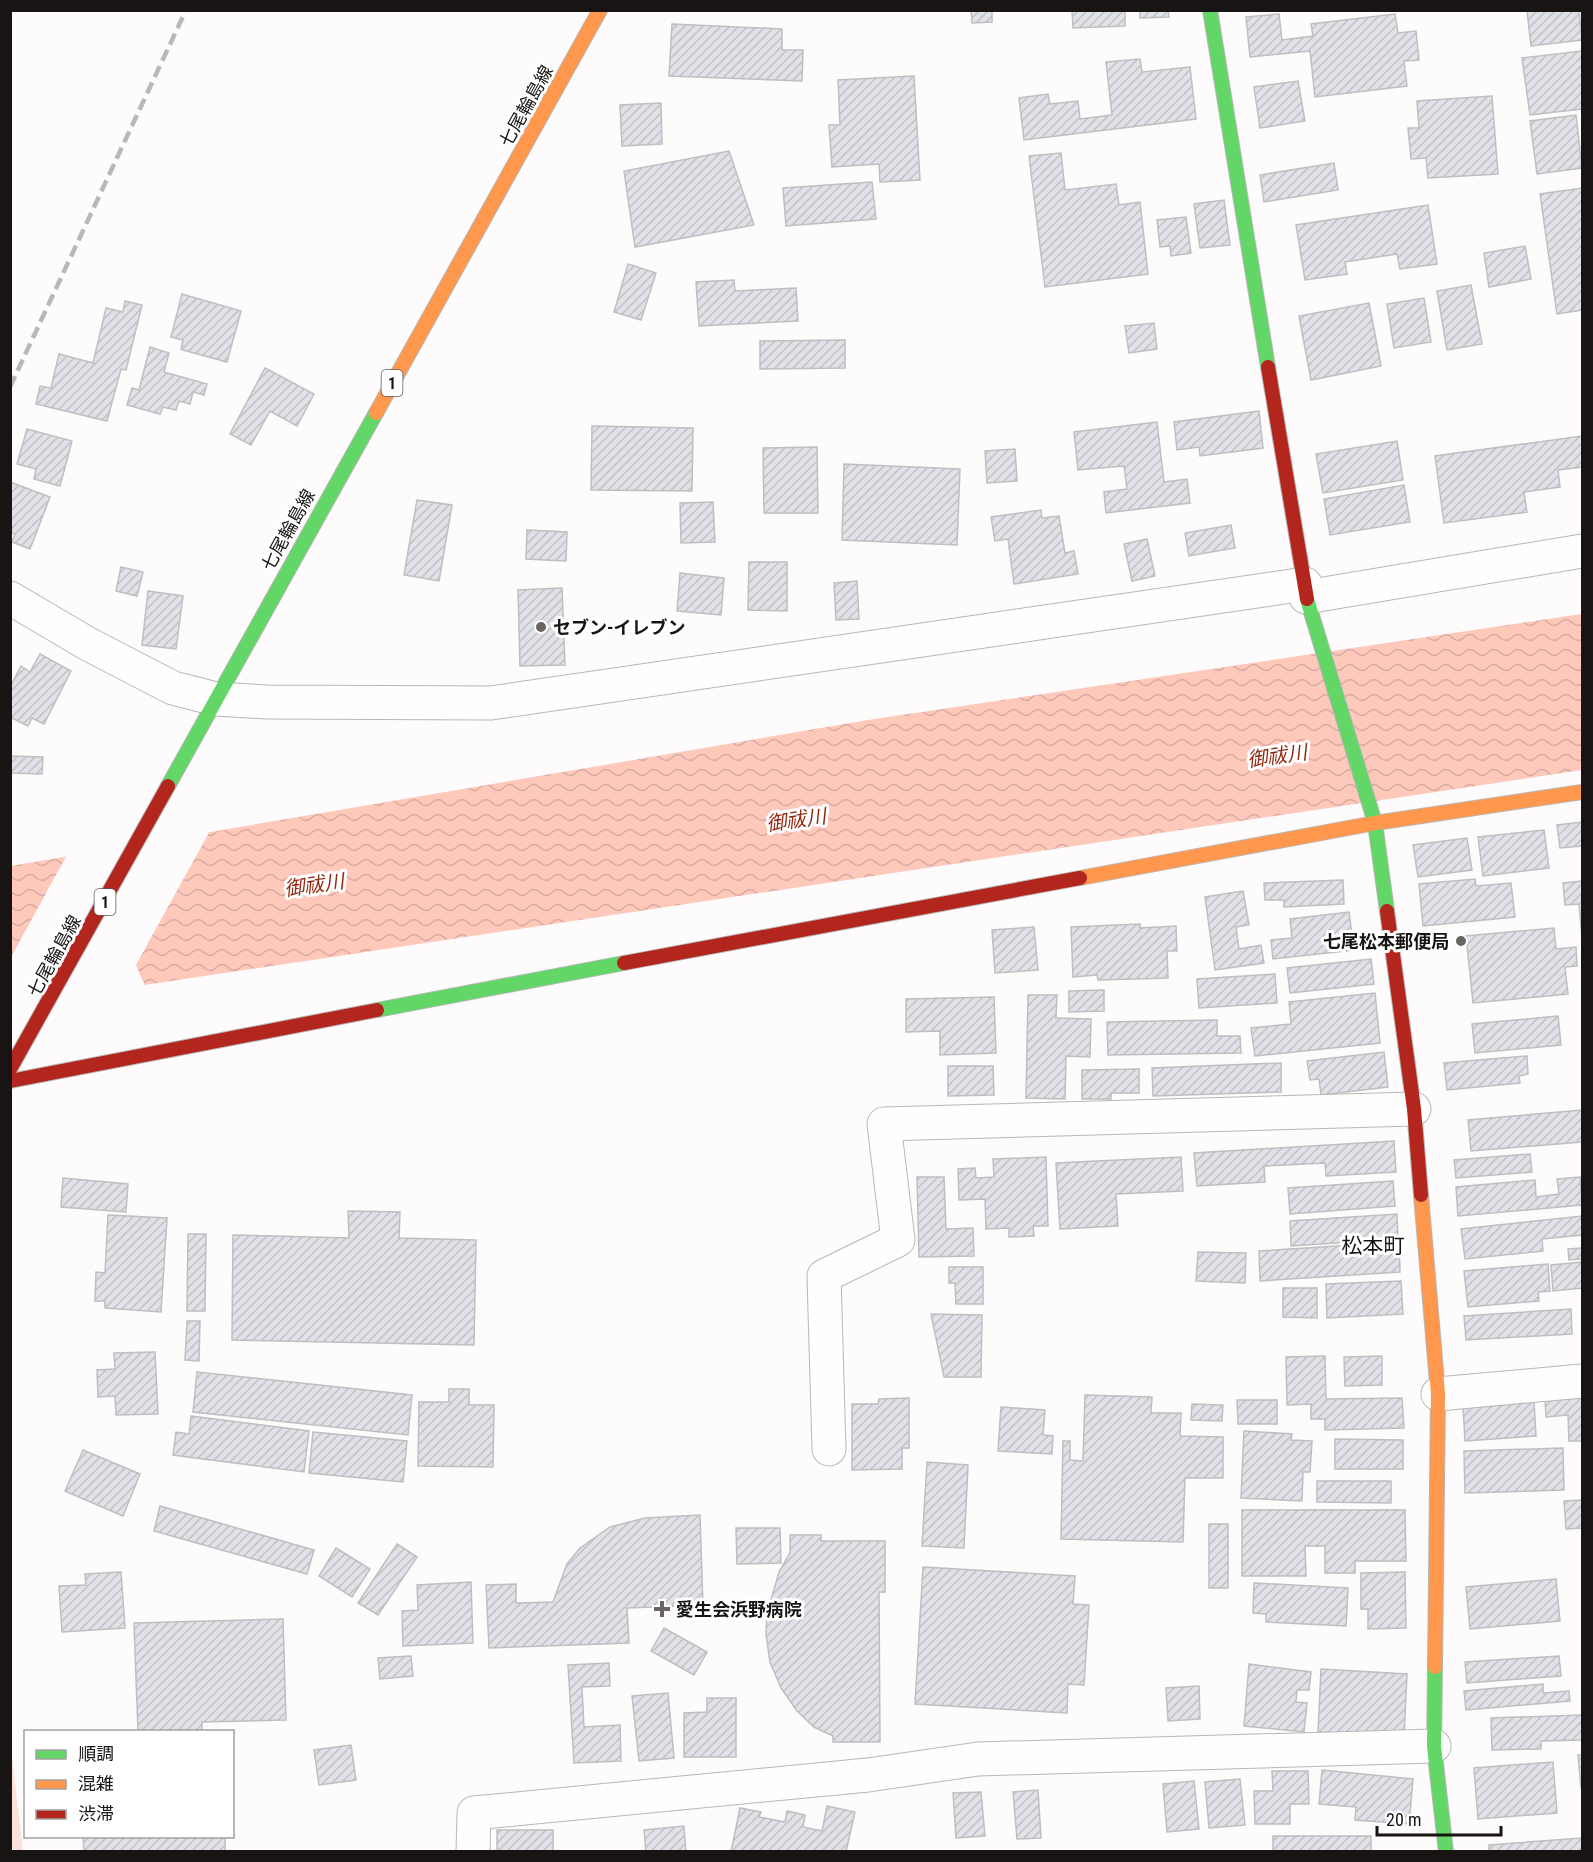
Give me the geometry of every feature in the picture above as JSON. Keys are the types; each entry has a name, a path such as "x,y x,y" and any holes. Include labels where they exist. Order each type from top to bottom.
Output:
{"street":[{"name":"七尾輪島線","path":"10,1069 600,10"},
{"path":"1210,10 1214,46 1306,597 1376,823 1414,1109 1437,1394 1434,1746 1446,1851"},
{"path":"10,598 88,644 174,688 216,699 267,702 491,703 1306,597 1582,551"},
{"path":"10,1081 152,1051 1376,823 1582,792"},
{"path":"829,1449 824,1276 898,1240 884,1124 1414,1109"},
{"path":"1437,1394 1582,1381"},
{"path":"473,1851 474,1813 868,1775 978,1759 1434,1746"}],"shaded area":[{"path":"11,1748 23,1851 11,1851"}],"water":[{"name":"御祓川","path":"1582,614 1582,770 11,1005 11,866 868,720"}],"pier":[{"path":"211,829 136,965 146,988 10,1008 11,957 68,853"}],"building":[{"path":"971,10 992,10 992,22 972,23"},
{"path":"1072,10 1125,10 1125,26 1073,28"},
{"path":"1140,10 1168,10 1169,17 1140,18"},
{"path":"1527,10 1579,10 1582,40 1531,46"},
{"path":"1279,14 1282,40 1313,36 1311,24 1395,14 1398,33 1416,31 1419,60 1404,61 1407,86 1315,97 1310,51 1250,57 1246,17"},
{"path":"672,24 782,29 782,50 803,50 802,81 669,76"},
{"path":"1582,51 1582,109 1530,115 1522,58"},
{"path":"1140,59 1142,72 1190,67 1196,119 1024,140 1019,98 1048,94 1050,104 1078,101 1080,119 1112,115 1106,62"},
{"path":"914,76 920,180 880,182 879,164 832,167 829,125 840,125 838,80"},
{"path":"1298,81 1305,121 1260,128 1254,87"},
{"path":"1492,96 1498,174 1428,178 1426,158 1411,159 1408,128 1419,128 1417,101"},
{"path":"661,103 662,144 622,146 620,105"},
{"path":"1576,115 1582,168 1537,174 1530,121"},
{"path":"729,151 754,225 635,247 624,171"},
{"path":"1061,153 1065,190 1116,184 1119,205 1140,202 1148,274 1045,287 1029,156"},
{"path":"1334,163 1338,190 1264,202 1260,175"},
{"path":"872,182 876,219 786,226 783,188"},
{"path":"1582,188 1582,310 1557,314 1540,194"},
{"path":"1224,200 1230,245 1200,248 1194,204"},
{"path":"1428,205 1437,264 1400,269 1397,254 1345,262 1347,274 1305,280 1296,225"},
{"path":"1186,217 1191,253 1171,256 1170,246 1160,247 1157,220"},
{"path":"1525,246 1531,279 1489,287 1484,253"},
{"path":"628,264 656,273 641,320 614,312"},
{"path":"734,280 735,291 796,288 798,321 699,326 696,282"},
{"path":"1471,285 1482,344 1447,350 1437,291"},
{"path":"182,294 241,311 227,362 183,350 181,349 183,340 171,337"},
{"path":"1424,298 1431,342 1394,348 1387,304"},
{"path":"125,301 142,305 126,370 121,369 107,421 36,404 40,386 51,388 59,354 93,363 106,308 123,312"},
{"path":"1369,303 1381,366 1311,380 1299,316"},
{"path":"1154,323 1157,349 1129,353 1125,326"},
{"path":"845,340 845,368 760,369 760,341"},
{"path":"150,347 169,353 164,372 207,384 204,395 193,392 190,404 179,401 176,410 163,407 160,414 127,405 132,388 139,390"},
{"path":"265,368 314,394 297,426 270,411 251,445 230,434"},
{"path":"1259,411 1263,448 1200,456 1199,447 1177,450 1174,422"},
{"path":"1157,422 1164,482 1187,479 1190,503 1106,513 1104,492 1127,489 1124,466 1078,470 1074,432"},
{"path":"592,426 693,428 692,491 591,490"},
{"path":"27,429 72,441 60,486 34,479 36,469 17,464"},
{"path":"1582,436 1582,467 1558,470 1560,487 1524,492 1527,512 1444,523 1435,456"},
{"path":"1397,441 1403,480 1323,493 1316,454"},
{"path":"817,447 818,513 764,513 763,448"},
{"path":"1015,449 1017,481 987,483 985,451"},
{"path":"844,464 960,469 957,545 842,540"},
{"path":"10,482 50,497 30,549 12,542 15,534 10,532"},
{"path":"1404,485 1410,522 1330,535 1324,499"},
{"path":"417,500 452,505 439,581 404,575"},
{"path":"713,502 715,542 681,543 680,503"},
{"path":"1041,510 1042,518 1059,516 1065,553 1074,551 1078,574 1014,584 1008,539 995,541 991,517"},
{"path":"1231,525 1235,548 1189,556 1185,533"},
{"path":"527,530 567,532 566,561 526,559"},
{"path":"1147,539 1155,576 1132,581 1124,544"},
{"path":"749,562 787,562 787,611 748,610"},
{"path":"121,567 143,572 137,596 116,591"},
{"path":"680,573 724,578 721,615 677,611"},
{"path":"857,581 859,619 836,620 834,583"},
{"name":"セブン-イレブン","path":"562,588 565,665 520,666 518,590"},
{"path":"148,591 183,596 176,649 142,645"},
{"path":"40,654 71,671 44,724 32,718 28,726 10,717 10,687 21,666 30,672"},
{"path":"10,756 43,757 42,774 10,773"},
{"path":"1582,822 1582,846 1560,848 1557,825"},
{"path":"1544,830 1549,868 1483,876 1478,837"},
{"path":"1467,838 1472,870 1418,877 1413,845"},
{"path":"1475,879 1476,886 1511,883 1515,917 1423,926 1419,884"},
{"path":"1343,880 1344,904 1284,907 1284,900 1265,900 1264,883"},
{"path":"1582,881 1582,938 1579,904 1565,905 1563,883"},
{"path":"1243,891 1249,925 1236,927 1239,949 1261,945 1264,963 1215,970 1205,897"},
{"path":"1349,912 1354,950 1273,959 1271,940 1292,938 1290,919"},
{"path":"1140,924 1140,928 1176,926 1177,951 1167,951 1168,978 1098,980 1097,975 1073,977 1071,927"},
{"path":"1034,927 1038,970 995,973 992,930"},
{"path":"1554,928 1556,949 1576,947 1577,966 1565,967 1568,994 1473,1003 1466,936"},
{"path":"1371,959 1374,984 1290,993 1287,968"},
{"path":"1275,974 1277,1003 1199,1008 1197,979"},
{"path":"1104,990 1104,1011 1069,1012 1069,991"},
{"path":"1375,993 1380,1043 1255,1056 1251,1028 1291,1024 1289,1002"},
{"path":"1028,995 1057,995 1056,1018 1091,1019 1090,1057 1066,1056 1065,1099 1026,1098"},
{"path":"994,997 996,1053 940,1055 940,1031 906,1032 906,999"},
{"path":"1558,1016 1561,1045 1475,1053 1472,1024"},
{"path":"1217,1020 1217,1036 1240,1036 1241,1053 1108,1055 1107,1022"},
{"path":"1384,1052 1388,1087 1321,1095 1319,1079 1310,1080 1307,1061"},
{"path":"1527,1056 1528,1074 1519,1076 1520,1083 1447,1090 1444,1063"},
{"path":"1281,1063 1281,1092 1153,1096 1152,1068"},
{"path":"948,1066 993,1066 994,1095 948,1096"},
{"path":"1139,1069 1139,1093 1111,1093 1111,1099 1082,1099 1082,1070"},
{"path":"1582,1110 1582,1142 1471,1151 1468,1120"},
{"path":"1394,1141 1396,1172 1326,1176 1325,1163 1264,1166 1265,1182 1197,1186 1194,1153"},
{"path":"1530,1154 1532,1172 1456,1178 1454,1160"},
{"path":"1046,1157 1048,1226 1033,1226 1034,1236 1009,1237 1009,1228 986,1229 985,1199 959,1200 958,1169 975,1168 976,1178 994,1177 993,1159"},
{"path":"1181,1157 1183,1191 1116,1194 1118,1226 1060,1229 1056,1163"},
{"path":"917,1177 944,1177 946,1229 973,1228 974,1256 919,1257"},
{"path":"1580,1177 1582,1205 1458,1216 1456,1187 1535,1180 1536,1197 1559,1194 1557,1179"},
{"path":"63,1178 128,1184 126,1212 61,1207"},
{"path":"1393,1181 1395,1206 1290,1214 1288,1188"},
{"path":"348,1211 400,1212 399,1238 476,1240 474,1345 232,1340 233,1235 349,1238"},
{"path":"1397,1214 1398,1239 1291,1246 1290,1221"},
{"path":"108,1215 167,1218 161,1312 105,1308 105,1301 95,1301 96,1272 105,1273"},
{"path":"1582,1216 1582,1235 1542,1239 1543,1251 1465,1259 1461,1229"},
{"path":"188,1234 206,1234 205,1311 187,1311"},
{"path":"1399,1242 1400,1272 1260,1281 1259,1251"},
{"path":"1582,1248 1582,1259 1569,1260 1568,1249"},
{"path":"1198,1252 1246,1253 1245,1283 1196,1281"},
{"path":"1582,1262 1582,1288 1553,1291 1551,1265"},
{"path":"1548,1264 1550,1291 1538,1292 1539,1301 1468,1307 1464,1271"},
{"path":"949,1267 983,1267 983,1304 956,1304 955,1283 949,1283"},
{"path":"1401,1281 1403,1314 1327,1318 1326,1284"},
{"path":"1283,1288 1317,1288 1317,1318 1283,1317"},
{"path":"1571,1309 1572,1334 1466,1340 1464,1316"},
{"path":"931,1314 982,1315 981,1377 944,1377"},
{"path":"187,1321 200,1321 199,1361 185,1360"},
{"path":"155,1352 158,1414 116,1415 115,1396 98,1397 97,1370 115,1369 114,1353"},
{"path":"1325,1356 1326,1399 1402,1398 1404,1428 1325,1430 1325,1419 1311,1419 1311,1404 1287,1405 1286,1357"},
{"path":"1382,1356 1382,1385 1345,1386 1344,1357"},
{"path":"197,1372 412,1395 408,1435 193,1412"},
{"path":"449,1389 469,1389 469,1405 494,1405 493,1467 418,1466 419,1402 449,1402"},
{"path":"1085,1395 1152,1397 1151,1413 1181,1413 1180,1436 1223,1437 1223,1478 1185,1478 1183,1542 1061,1539 1063,1441 1070,1441 1070,1460 1083,1461"},
{"path":"1582,1397 1582,1441 1569,1441 1568,1415 1546,1417 1545,1399"},
{"path":"909,1398 909,1448 902,1448 902,1469 852,1470 852,1404 878,1404 879,1399"},
{"path":"1237,1400 1277,1400 1277,1424 1238,1424"},
{"path":"1534,1401 1536,1436 1465,1441 1463,1405"},
{"path":"1192,1404 1223,1405 1222,1421 1191,1420"},
{"path":"1001,1407 1045,1410 1043,1435 1053,1436 1052,1454 998,1451"},
{"path":"191,1416 309,1431 304,1472 173,1455 176,1432 189,1434"},
{"path":"1244,1431 1292,1434 1291,1440 1312,1441 1310,1472 1303,1472 1302,1501 1241,1498"},
{"path":"313,1432 407,1441 403,1482 309,1473"},
{"path":"1335,1439 1403,1440 1403,1469 1335,1469"},
{"path":"1563,1448 1564,1490 1465,1493 1464,1451"},
{"path":"83,1450 140,1474 123,1516 65,1491"},
{"path":"927,1462 968,1465 964,1548 922,1546"},
{"path":"1317,1481 1391,1481 1391,1503 1317,1502"},
{"path":"1582,1500 1582,1528 1566,1529 1564,1501"},
{"path":"160,1506 314,1550 307,1574 154,1531"},
{"path":"1242,1510 1405,1510 1406,1561 1355,1561 1355,1573 1325,1573 1325,1546 1305,1546 1306,1576 1242,1576"},
{"path":"700,1515 703,1605 627,1608 629,1643 489,1648 486,1585 516,1584 516,1603 553,1602 567,1564 580,1548 610,1527 645,1518"},
{"path":"1209,1524 1228,1524 1228,1588 1209,1588"},
{"path":"736,1528 780,1528 781,1563 737,1564"},
{"path":"790,1535 821,1535 821,1541 885,1541 885,1592 879,1592 880,1742 833,1742 833,1736 814,1727 797,1711 781,1688 770,1662 766,1634 767,1613 779,1572 790,1553"},
{"path":"397,1544 417,1557 378,1615 358,1603"},
{"path":"336,1548 370,1569 352,1597 319,1576"},
{"path":"923,1567 1075,1576 1073,1604 1089,1605 1084,1685 1068,1684 1067,1713 915,1704"},
{"path":"121,1572 125,1628 62,1632 59,1586 86,1585 85,1574"},
{"path":"1405,1572 1406,1628 1368,1629 1368,1609 1361,1609 1361,1573"},
{"path":"1556,1579 1560,1621 1470,1629 1466,1587"},
{"path":"471,1582 473,1643 403,1646 402,1611 418,1610 417,1585"},
{"path":"1254,1583 1348,1588 1346,1626 1266,1622 1266,1614 1253,1613"},
{"path":"283,1619 286,1720 202,1722 202,1730 138,1730 134,1623"},
{"path":"664,1628 707,1652 694,1675 651,1651"},
{"path":"411,1656 413,1676 380,1679 378,1658"},
{"path":"1559,1656 1561,1676 1467,1683 1465,1662"},
{"path":"609,1663 610,1686 582,1687 584,1727 620,1725 621,1761 574,1763 568,1665"},
{"path":"1249,1664 1311,1672 1309,1690 1297,1690 1296,1702 1307,1703 1304,1732 1244,1726"},
{"path":"1321,1669 1407,1674 1404,1737 1318,1732"},
{"path":"1543,1684 1543,1693 1569,1691 1570,1701 1466,1710 1464,1691"},
{"path":"1199,1686 1200,1719 1168,1721 1166,1688"},
{"path":"668,1693 674,1758 639,1761 632,1696"},
{"path":"707,1698 736,1698 736,1757 684,1757 684,1713 707,1712"},
{"path":"1582,1715 1582,1740 1541,1741 1541,1749 1492,1750 1491,1718"},
{"path":"351,1745 356,1780 319,1785 314,1750"},
{"path":"1578,1755 1582,1755 1582,1788 1581,1788"},
{"path":"1553,1762 1557,1813 1478,1819 1474,1768"},
{"path":"1322,1770 1413,1779 1409,1824 1355,1820 1356,1807 1319,1804"},
{"path":"1272,1771 1308,1771 1309,1804 1290,1804 1290,1824 1255,1824 1254,1791 1273,1791"},
{"path":"1240,1779 1245,1825 1209,1828 1205,1782"},
{"path":"1194,1781 1199,1829 1167,1832 1163,1784"},
{"path":"1038,1790 1041,1838 1017,1839 1013,1792"},
{"path":"981,1792 985,1836 956,1838 953,1793"},
{"path":"827,1806 855,1812 846,1852 731,1852 740,1808 761,1812 759,1817 785,1822 787,1811 805,1815 803,1827 822,1831"},
{"path":"684,1826 686,1852 646,1852 644,1830"},
{"path":"497,1830 553,1830 553,1852 487,1852 497,1850"},
{"path":"1273,1836 1371,1836 1371,1852 1273,1852"},
{"path":"83,1838 225,1838 225,1852 84,1852"},
{"path":"1582,1838 1582,1852 1489,1852 1489,1845"}],"railway":[{"path":"10,387 186,10"}],"traffic: fast":[{"path":"1210,10 1268,367"},
{"path":"168,786 376,413"},
{"path":"1307,599 1375,823 1387,911"},
{"path":"377,1010 624,963"},
{"path":"1435,1667 1434,1746 1446,1852"}],"traffic: slow":[{"path":"376,413 600,10"},
{"path":"1080,878 1375,823 1582,792"},
{"path":"1421,1195 1438,1394 1435,1667"}],"traffic: jam":[{"path":"1268,367 1307,599"},
{"path":"10,1069 168,786"},
{"path":"624,963 1080,878"},
{"path":"1387,911 1414,1109 1421,1195"},
{"path":"10,1081 377,1010"}],"place":[{"name":"セブン-イレブン","path":"541,627"},
{"name":"七尾松本郵便局","path":"1461,941"},
{"name":"愛生会浜野病院","path":"662,1609"}],"district":[{"name":"松本町","path":"1373,1246"}]}
